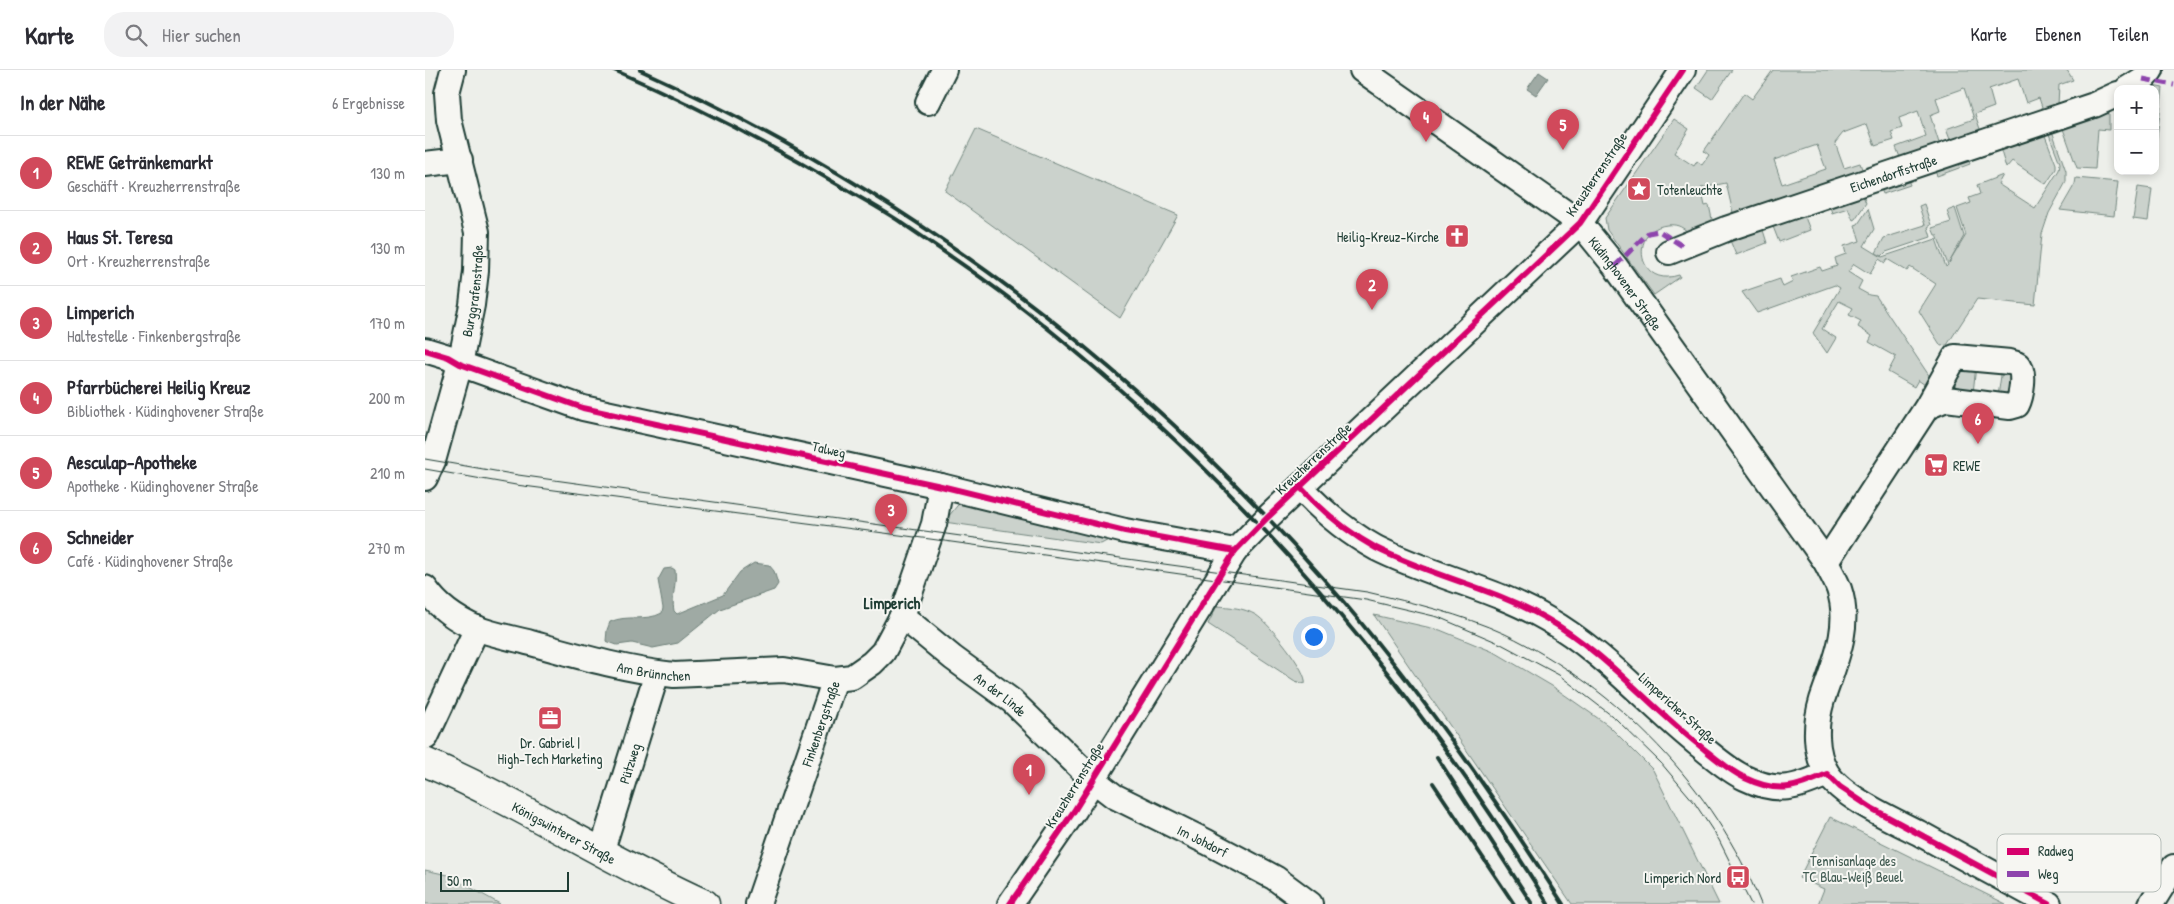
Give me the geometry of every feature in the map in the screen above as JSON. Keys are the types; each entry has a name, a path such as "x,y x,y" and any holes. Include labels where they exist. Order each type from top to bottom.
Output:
{"main road":[{"name":"Königswinterer Straße","path":"425,749 483,790 601,853 705,904"}],"street":[{"name":"Burggrafenstraße","path":"425,478 433,461 460,364 472,305 476,271 477,232 449,120 447,93 453,70"},
{"path":"928,102 944,70"},
{"name":"Küdinghovener Straße","path":"1362,70 1580,223 1615,266 1826,562 1839,590 1844,614 1841,647 1819,710 1816,732 1821,760 1827,774"},
{"name":"Kreuzherrenstraße","path":"1010,904 1074,811 1235,551 1299,487 1580,223 1683,70"},
{"path":"2133,85 2143,79 2151,70"},
{"name":"Eichendorffstraße","path":"1669,252 1726,230 2094,105 2114,96"},
{"path":"425,164 460,160"},
{"name":"Talweg","path":"425,350 448,356 460,364 583,408 941,486 1125,531 1235,551"},
{"path":"1826,562 1927,407"},
{"name":"Finkenbergstraße","path":"758,904 835,679 852,677 872,663 883,652 902,616 934,524 941,486"},
{"name":"Limpericher Straße","path":"1299,487 1319,508 1334,520 1376,548 1499,597 1547,619 1620,672 1688,736 1745,778 1774,787 1791,788 1827,774"},
{"name":"Am Brünnchen","path":"425,588 434,601 453,616 477,628 657,673 674,675 784,670 835,679"},
{"name":"An der Linde","path":"902,616 953,658 1012,700 1092,780"},
{"path":"425,749 477,628"},
{"name":"Pützweg","path":"601,853 657,673"},
{"path":"1827,774 1839,787 1873,809 1997,876"},
{"name":"Im Johdorf","path":"1092,780 1114,796 1275,878 1310,904"},
{"path":"2161,888 2174,868"},
{"path":"2027,892 2049,904"},
{"path":"2151,904 2159,892"}],"green space":[{"path":"1708,70 1732,70 1712,99 1696,88"},
{"path":"1773,70 2067,70 2073,80 2059,85 2058,105 2043,110 2039,98 2026,103 2018,79 1989,89 1994,107 1975,114 1981,132 1951,142 1946,129 1974,119 1964,88 1936,98 1940,111 1930,115 1940,146 1901,160 1896,147 1926,136 1918,111 1899,118 1902,128 1891,132 1894,140 1875,146 1867,124 1843,133 1835,143 1844,168 1860,163 1863,172 1734,217 1726,183 1701,188 1705,206 1709,205 1713,224 1688,232 1678,226 1667,225 1655,229 1647,236 1643,246 1643,257 1646,266 1654,274 1665,277 1679,275 1680,277 1654,295 1607,230 1605,218 1674,119 1689,129 1674,153 1694,166 1697,161 1702,165 1709,155 1704,151 1744,93 1752,99","holes":["1817,145 1826,169 1782,184 1774,160"]},
{"path":"2159,87 2163,88 2159,120"},
{"path":"2109,111 2109,130 2098,129 2095,169 2077,168 2062,126"},
{"path":"2051,128 2066,171 2066,182 2049,213 2042,234 2035,305 1977,299 1947,345 1941,346 1919,311 1936,284 1910,267 1907,271 1887,259 1885,263 1879,259 1870,274 1854,264 1848,272 1862,281 1858,289 1869,295 1876,296 1930,377 1925,385 1918,380 1914,387 1888,372 1896,357 1869,342 1872,336 1858,327 1861,321 1849,315 1853,308 1839,301 1822,329 1836,338 1827,353 1813,333 1840,288 1835,285 1757,313 1742,292 1780,279 1783,287 1793,282 1791,277 1820,267 1822,271 1837,266 1835,258 1846,254 1844,246 1860,241 1855,225 1858,224 1868,209 1874,229 1864,246 1882,257 1936,239 1946,267 1948,265 1937,235 1935,235 1932,228 1951,222 1947,211 1955,208 1964,236 1949,263 1966,235 1957,208 1971,203 1969,198 1980,194 1977,185 2003,175 1998,184 2035,208 2059,170 2060,163 2047,129"},
{"path":"976,129 1178,215 1120,318 945,191"},
{"path":"2044,133 2056,164 2056,169 2046,184 2012,161 2006,168 2000,148"},
{"path":"1967,156 1970,164 1937,176 1934,168"},
{"path":"1907,177 1910,185 1883,194 1880,186"},
{"path":"2076,178 2118,182 2114,216 2060,210 2075,184"},
{"path":"2138,187 2152,189 2148,221 2133,219"},
{"path":"1862,193 1866,203 1855,219 1853,220 1848,208 1832,213 1829,204"},
{"path":"1924,204 1931,225 1928,227 1931,237 1886,252 1882,256 1876,253 1884,238 1925,225 1919,206"},
{"path":"1803,212 1810,230 1779,242 1772,224"},
{"path":"1762,227 1767,243 1736,255 1729,238"},
{"path":"1976,366 1973,393 1959,391 1953,382 1959,369"},
{"path":"2002,369 2010,375 2010,387 2005,396 1998,396"},
{"path":"961,501 1120,534 1101,544 944,522"},
{"path":"1217,606 1242,609 1262,619 1278,637 1301,669 1305,678 1305,684 1295,681 1208,624"},
{"path":"1374,615 1440,630 1496,653 1552,686 1609,726 1653,770 1719,904 1572,904"},
{"name":"Tennisanlage des TC Blau-Weiß Beuel","path":"1830,817 2006,904 1818,904 1824,889 1799,878"},
{"path":"425,870 448,875 500,904 425,904"}],"shaded area":[{"path":"1539,72 1548,78 1536,95 1527,89"},
{"path":"754,563 769,565 774,571 778,584 774,590 720,609 678,643 653,648 632,643 617,645 606,641 610,622 623,618 656,616 662,613 663,608 658,580 664,569 672,568 675,570 673,606 677,614 723,595 740,572"}],"tram line":[{"path":"425,459 518,475 1367,592 1454,615 1505,634 1547,656 1623,712 1658,745 1689,781 1717,820 1741,861 1761,904"},
{"path":"425,469 516,485 930,539 1366,600 1438,617 1501,644 1559,675 1616,719 1661,763 1694,802 1719,840 1751,904"}],"railway":[{"path":"614,70 701,110 758,140 895,218 1020,306 1129,398 1198,462 1264,529 1327,599 1443,747 1497,824 1548,904"},
{"path":"640,70 737,117 831,169 921,226 1008,287 1092,353 1172,423 1249,498 1322,577 1387,655 1419,695 1478,777 1563,904"},
{"path":"1437,757 1532,904"},
{"path":"1433,783 1514,904"}],"marked path":[{"path":"2143,79 2174,85"},
{"path":"1615,266 1648,233 1659,231 1684,247"}],"cycle path":[{"path":"1010,904 1074,811 1235,551 1267,518 1580,223 1683,70"},
{"path":"425,350 583,408 941,486 1125,531 1235,551"},
{"path":"1300,487 1335,521 1376,548 1418,567 1484,590 1527,608 1568,632 1607,663 1680,729 1721,763 1739,775 1767,786 1787,787 1806,783 1827,774 1840,787 1873,809 1997,876"},
{"path":"2027,892 2049,904"}],"place":[{"name":"Pfarrbücherei Heilig Kreuz","path":"1426,142"},
{"name":"Aesculap-Apotheke","path":"1563,150"},
{"name":"Totenleuchte","path":"1639,189"},
{"name":"Heilig-Kreuz-Kirche","path":"1457,236"},
{"name":"Haus St. Teresa","path":"1372,310"},
{"name":"Schneider","path":"1978,444"},
{"name":"REWE","path":"1936,465"},
{"name":"Limperich","path":"891,535"},
{"name":"Dr. Gabriel | High-Tech Marketing","path":"550,718"},
{"name":"REWE Getränkemarkt","path":"1029,795"},
{"name":"Limperich Nord","path":"1738,877"}],"district":[{"name":"Limperich","path":"892,603"}]}
